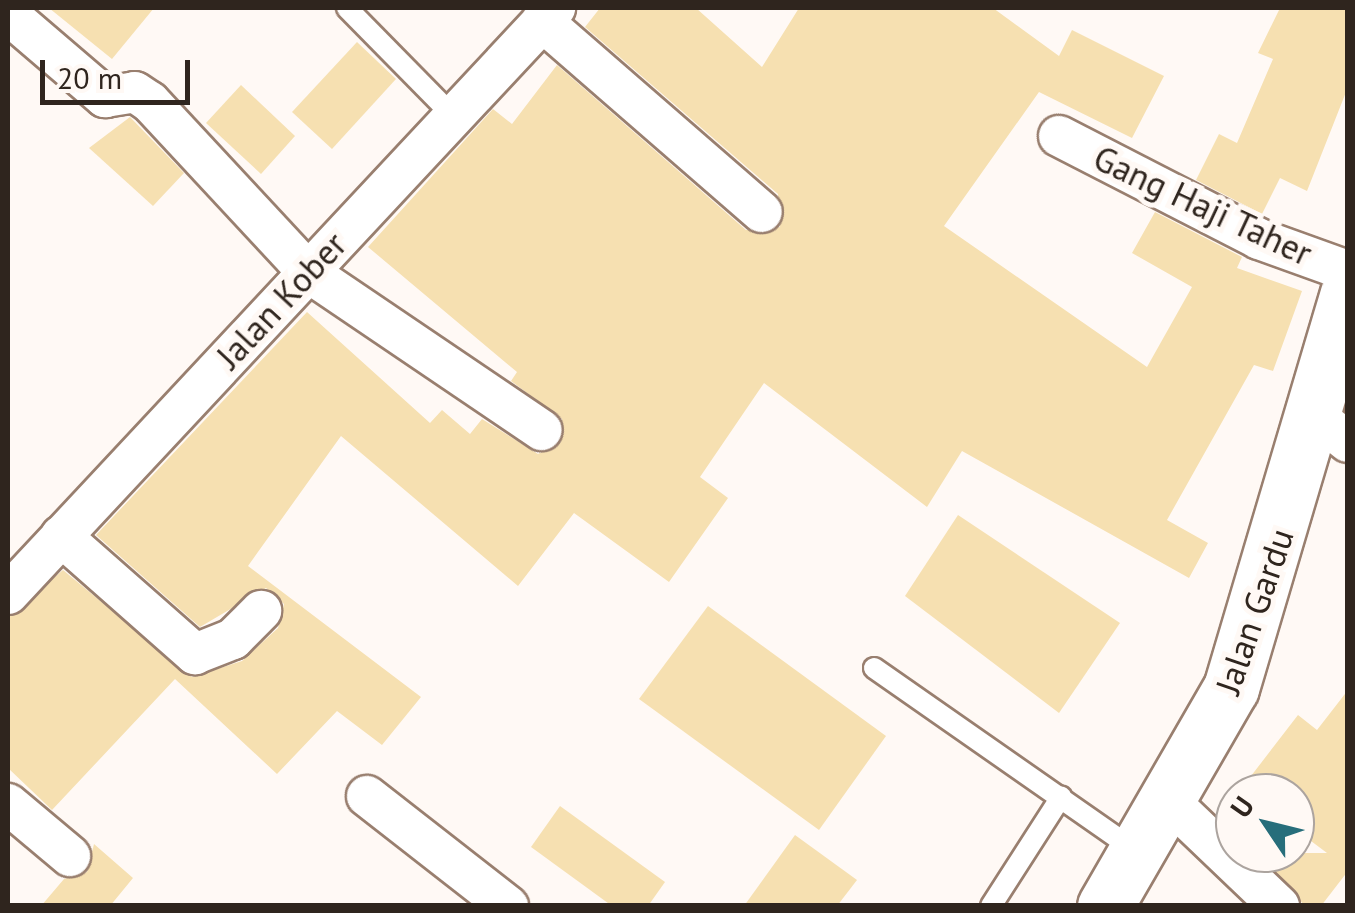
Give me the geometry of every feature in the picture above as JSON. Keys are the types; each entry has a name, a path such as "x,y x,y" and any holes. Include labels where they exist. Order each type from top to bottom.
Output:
{"street":[{"path":"8,14 92,89 150,102 308,272 542,430"},
{"name":"Jalan Kober","path":"8,594 549,14"},
{"path":"549,14 762,212"},
{"name":"Gang Haji Taher","path":"1059,136 1259,238 1348,271"},
{"name":"Jalan Gardu","path":"1106,906 1141,854 1231,688 1331,428 1348,294"},
{"path":"61,536 195,654 233,638 261,612"},
{"path":"367,796 508,906"},
{"path":"1170,802 1278,906"},
{"path":"8,804 70,856"}],"lane":[{"path":"347,8 454,116"},
{"path":"874,668 1141,854"},
{"path":"991,906 1061,797"}],"building":[{"path":"49,8 154,8 112,59"},
{"path":"600,8 696,8 762,67 799,8 993,8 1059,56 1072,30 1164,76 1132,138 1039,92 944,226 1147,367 1192,287 1132,253 1155,212 1242,257 1237,268 1302,291 1273,371 1254,365 1167,520 1208,543 1189,578 962,451 927,507 764,383 700,477 728,498 669,582 574,513 518,586 341,436 248,566 421,697 382,745 337,711 277,774 175,679 52,810 8,768 8,617 63,570 192,677 242,661 278,628 284,604 266,588 200,627 96,535 307,312 430,423 442,410 470,434 482,419 538,454 561,442 562,419 511,381 517,372 368,247 493,109 512,124 557,65 746,230 780,227 778,194 585,27"},
{"path":"1280,8 1348,8 1348,87 1307,191 1280,178 1262,214 1196,180 1219,134 1237,143 1273,59 1258,53"},
{"path":"357,42 396,79 332,149 292,112"},
{"path":"241,85 295,136 261,174 206,123"},
{"path":"130,117 184,173 153,206 89,148"},
{"path":"958,515 1120,623 1059,713 905,596"},
{"path":"708,606 886,736 819,830 639,699"},
{"path":"1348,690 1348,871 1321,906 1305,906 1276,873 1315,873 1315,853 1327,853 1315,844 1315,773 1253,773 1298,715 1317,730"},
{"path":"560,806 665,882 648,906 612,906 531,847"},
{"path":"795,835 857,880 837,906 744,906"},
{"path":"94,844 133,878 110,906 41,906 64,879 87,872"}]}
